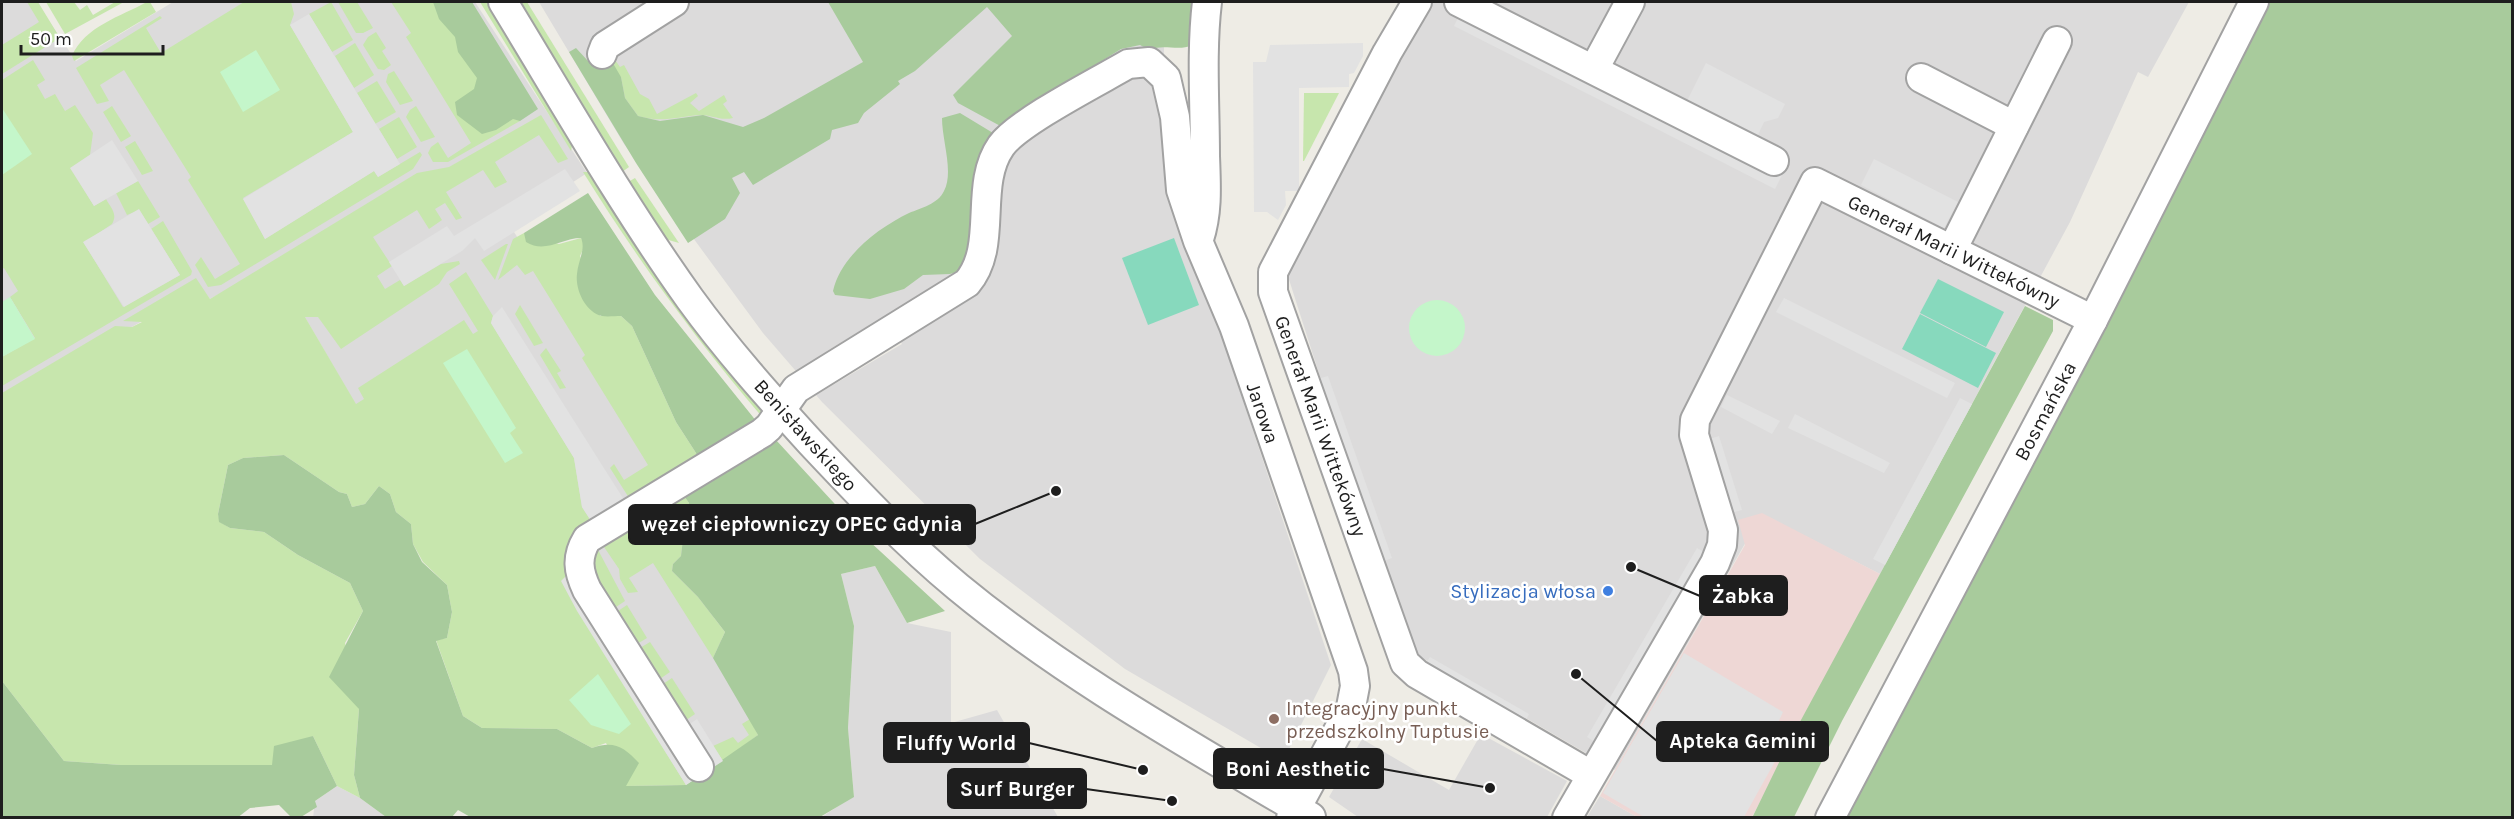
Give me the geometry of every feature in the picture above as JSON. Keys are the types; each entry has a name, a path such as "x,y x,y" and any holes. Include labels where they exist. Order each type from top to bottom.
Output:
{"street":[{"name":"Benisławskiego","path":"503,2 665,264 693,303 781,409 895,530 985,608 1036,647 1117,702 1300,814"},
{"path":"602,54 605,46 674,2"},
{"path":"1198,241 1204,224 1206,196 1204,53 1207,2"},
{"name":"Generał Marii Wittekówny","path":"1417,2 1387,53 1273,272 1273,292 1405,663 1417,674 1591,775 1715,563 1722,545 1723,530 1694,435 1695,420 1815,182 2094,320"},
{"path":"1459,2 1774,161"},
{"path":"1594,69 1630,2"},
{"name":"Bosmańska","path":"1830,818 2094,320 2254,2"},
{"path":"1952,249 2057,41"},
{"name":"Jarowa","path":"699,767 587,590 581,578 579,559 581,549 593,534 762,433 796,389 967,283 978,266 990,172 1001,146 1034,120 1128,64 1149,62 1166,78 1175,117 1181,190 1198,241 1234,326 1353,671 1355,686 1351,707 1300,814"},
{"path":"1921,78 2014,126"},
{"path":"1567,818 1591,775"}],"shaded area":[{"path":"2,2 36,2 76,61 173,2 475,2 587,173 509,224 658,461 750,719 758,735 686,785 356,405 274,264 210,299 201,287 2,402"},
{"path":"539,2 1182,2 1164,40 1164,107 1192,247 1331,665 1283,761 1125,669 980,559 822,402 816,395 902,344 885,316 827,351 824,366 801,377 763,333 624,144"},
{"path":"1415,2 2189,2 2148,77 2138,72 2070,222 1880,574 1762,514 1615,770 1407,649 1285,267"},
{"path":"1462,10 1783,173 1775,189 1454,26"},
{"path":"309,14 400,164 378,177 374,171 265,239 243,199 353,132 290,25"},
{"path":"1363,43 1363,56 1354,73 1349,74 1349,87 1299,88 1299,191 1285,191 1286,205 1278,220 1267,212 1254,212 1253,62 1266,62 1270,45"},
{"path":"1706,63 1785,104 1778,118 1764,122 1756,139 1686,103"},
{"path":"112,140 138,181 94,206 70,168"},
{"path":"1874,159 1958,202 1944,228 1861,185"},
{"path":"565,169 580,191 484,251 475,238 462,251 404,286 389,262 447,226 454,236"},
{"path":"139,209 180,275 124,307 83,242"},
{"path":"1784,298 1955,383 1947,398 1776,312"},
{"path":"502,307 626,503 593,524 582,507 574,458 491,323 493,316"},
{"path":"1328,376 1392,558 1379,563 1314,380"},
{"path":"1727,395 1780,421 1772,434 1721,407"},
{"path":"1960,398 1972,404 1885,565 1873,559"},
{"path":"1795,414 1890,463 1884,473 1788,428"},
{"path":"1719,436 1742,510 1727,514 1706,440"},
{"path":"1762,513 1880,574 1752,817 1637,817 1600,796 1745,545 1738,520"},
{"path":"1697,548 1709,555 1599,745 1587,737"},
{"path":"579,563 678,732 697,719 723,761 686,785 577,611 561,581"},
{"path":"875,566 907,623 951,632 951,723 997,710 1058,817 820,818 854,796 848,728 854,626 841,574"},
{"path":"1684,653 1783,712 1775,729 1788,738 1744,817 1644,817 1603,793"},
{"path":"1430,657 1529,714 1523,726 1422,669"},
{"path":"1481,734 1567,781 1547,817 1358,817 1329,797 1362,739 1449,790"},
{"path":"337,786 360,798 386,817 313,818 315,801"},
{"path":"1600,796 1637,817 1587,817"}],"green space":[{"path":"27,2 38,2 60,38 2,74 2,45 39,22"},
{"path":"46,2 74,2 80,10 87,5 93,15 115,2 124,2 65,34"},
{"path":"150,2 156,12 74,61 72,56 85,37 104,23"},
{"path":"244,2 291,2 294,14 290,25 353,132 243,198 265,239 374,171 378,177 420,152 422,155 413,169 221,285 208,287 195,265 201,257 215,279 240,264 188,180 191,177 124,70 100,85 109,101 97,104 76,68 160,16 162,18 146,28 161,53"},
{"path":"331,2 353,40 332,52 309,14"},
{"path":"338,2 357,2 373,28 363,33 356,33"},
{"path":"391,2 450,2 520,121 448,162 433,162 428,153 431,147 438,142 448,158 471,143 406,37 411,33"},
{"path":"433,2 472,2 538,109 520,121 513,119 496,130 482,134 457,115 455,102 474,89 477,78 458,52 455,37 439,19"},
{"path":"480,2 491,2 573,141 571,151"},
{"path":"518,2 527,2 629,167 622,172"},
{"path":"828,2 1198,2 1192,45 1150,50 1140,45 1121,49 1020,112 1004,128 958,103 953,95 1012,36 987,7 915,71 898,81 900,84 864,113 858,123 832,130 830,139 753,185 744,172 732,178 740,193 725,219 688,243 636,163 569,52 576,48 588,61 607,61 614,65 621,77 625,98 638,116 660,121 703,115 743,127 764,118 863,62"},
{"path":"2261,2 2512,2 2512,817 1844,818"},
{"path":"376,32 386,48 382,51 391,65 384,70 378,69 363,45 368,37"},
{"path":"355,43 374,75 354,88 335,56"},
{"path":"256,50 280,90 243,112 220,72"},
{"path":"608,50 620,67 624,65 640,94 649,99 657,114 696,93 698,96 690,103 699,111 724,95 727,101 723,104 733,118 724,119 700,115 662,119 638,116 625,98 621,77 595,61 588,61"},
{"path":"33,60 45,80 37,85 45,99 55,94 65,111 75,105 93,133 90,155 71,168 94,206 106,199 113,211 112,224 84,243 123,307 180,275 151,229 163,221 192,271 191,275 2,386 2,357 35,338 10,297 18,291 4,268 2,269 2,80"},
{"path":"394,71 413,101 400,105 386,82 388,74"},
{"path":"377,81 396,112 375,124 357,93"},
{"path":"1304,93 1339,93 1303,161"},
{"path":"112,106 131,136 121,142 103,112"},
{"path":"416,106 435,137 421,142 406,117"},
{"path":"2,108 32,154 2,175"},
{"path":"960,113 998,136 976,247 960,271 950,274 923,275 904,289 870,299 835,295 833,291 837,278 862,244 897,219 929,205 944,191 948,166 942,118"},
{"path":"541,115 568,159 558,163 539,135 495,162 507,182 495,188 483,170 446,192 462,218 456,220 445,203 435,209 442,220 429,229 417,210 373,237 392,266 377,276 385,289 400,280 404,286 441,264 459,261 460,264 447,272 439,284 341,349 318,317 305,317 356,404 364,399 358,388 464,320 473,334 478,331 449,284 466,272 493,316 491,323 574,458 582,507 593,524 574,603 686,785 626,786 606,743 592,748 557,729 482,728 463,716 436,640 447,638 452,612 447,585 423,562 413,544 411,524 396,512 390,494 379,486 365,504 352,507 347,494 339,492 284,455 243,458 228,465 218,514 220,522 230,528 264,532 298,555 350,583 363,611 345,643 359,709 354,775 360,798 337,786 313,736 272,765 121,765 64,761 2,681 2,393 115,326 132,327 142,322 123,321 196,278 210,299 417,173 449,167"},
{"path":"399,117 417,147 397,159 379,129"},
{"path":"135,141 153,171 142,175 125,147"},
{"path":"583,172 591,172 759,404 763,418 668,298 624,236"},
{"path":"635,178 679,243 665,239 628,182"},
{"path":"138,181 160,217 148,224 139,210 127,215 116,193"},
{"path":"588,193 655,295 761,427 699,465 696,453 676,422 632,326 621,316 596,314 582,299 577,280 582,251 581,238 547,246 526,242 524,233"},
{"path":"524,233 559,244 581,238 585,245 580,256 600,316 621,316 632,326 676,422 696,453 699,465 631,501 610,468 614,464 624,480 648,465 582,358 585,355 533,271 525,275 517,265 498,280 513,239"},
{"path":"1174,238 1199,305 1148,325 1122,258"},
{"path":"508,244 495,280 481,260"},
{"path":"1938,279 2004,312 1986,347 1920,313"},
{"path":"10,297 35,339 2,357 2,302"},
{"path":"1437,300 1448,302 1457,308 1463,317 1465,328 1463,339 1457,348 1448,354 1437,356 1426,354 1417,348 1411,339 1409,328 1411,317 1417,308 1426,302"},
{"path":"520,305 543,343 534,346 515,314"},
{"path":"2025,306 2053,320 2053,331 1842,721 1794,817 1752,818 1788,744"},
{"path":"1920,314 1996,353 1978,388 1902,349"},
{"path":"546,348 561,371 557,373 566,388 560,389 540,355"},
{"path":"467,349 516,428 510,433 523,453 505,463 443,363"},
{"path":"776,440 868,540 945,611 907,623 875,566 841,574 854,626 848,728 854,797 820,817 472,818 458,810 452,817 386,817 360,798 354,775 359,709 329,677 363,611 350,583 298,555 264,532 230,528 219,522 218,514 228,465 243,458 284,455 339,492 347,494 352,507 365,504 379,486 390,494 396,512 411,524 413,544 422,562 447,585 452,612 447,638 436,641 463,716 482,728 557,729 592,748 607,745 618,746 639,763 626,786 686,785 758,735 713,658 725,632 698,597 672,571 673,564 681,556 683,539 692,534 689,503 684,496"},
{"path":"684,496 689,503 692,534 683,539 681,556 673,564 672,571 698,597 725,632 713,658 653,563 629,578 638,592 628,593 620,579 619,569 602,544"},
{"path":"596,546 625,601 610,611 588,575"},
{"path":"627,605 647,638 632,647 612,615"},
{"path":"650,642 670,672 654,683 635,651"},
{"path":"598,674 631,724 619,734 591,725 569,700"},
{"path":"672,678 695,714 679,725 657,688"},
{"path":"2,681 64,761 121,765 272,765 274,746 313,736 337,786 315,801 317,807 301,817 291,817 279,805 250,808 237,818 2,817"},
{"path":"750,719 758,735 723,761 713,746 733,737 738,743 749,735 742,724"}],"place":[{"name":"węzeł ciepłowniczy OPEC Gdynia","path":"1056,491"},
{"name":"Żabka","path":"1631,567"},
{"name":"Stylizacja włosa","path":"1608,591"},
{"name":"Apteka Gemini","path":"1576,674"},
{"name":"Integracyjny punkt przedszkolny Tuptusie","path":"1274,719"},
{"name":"Fluffy World","path":"1143,770"},
{"name":"Boni Aesthetic","path":"1490,788"},
{"name":"Surf Burger","path":"1172,801"}]}
